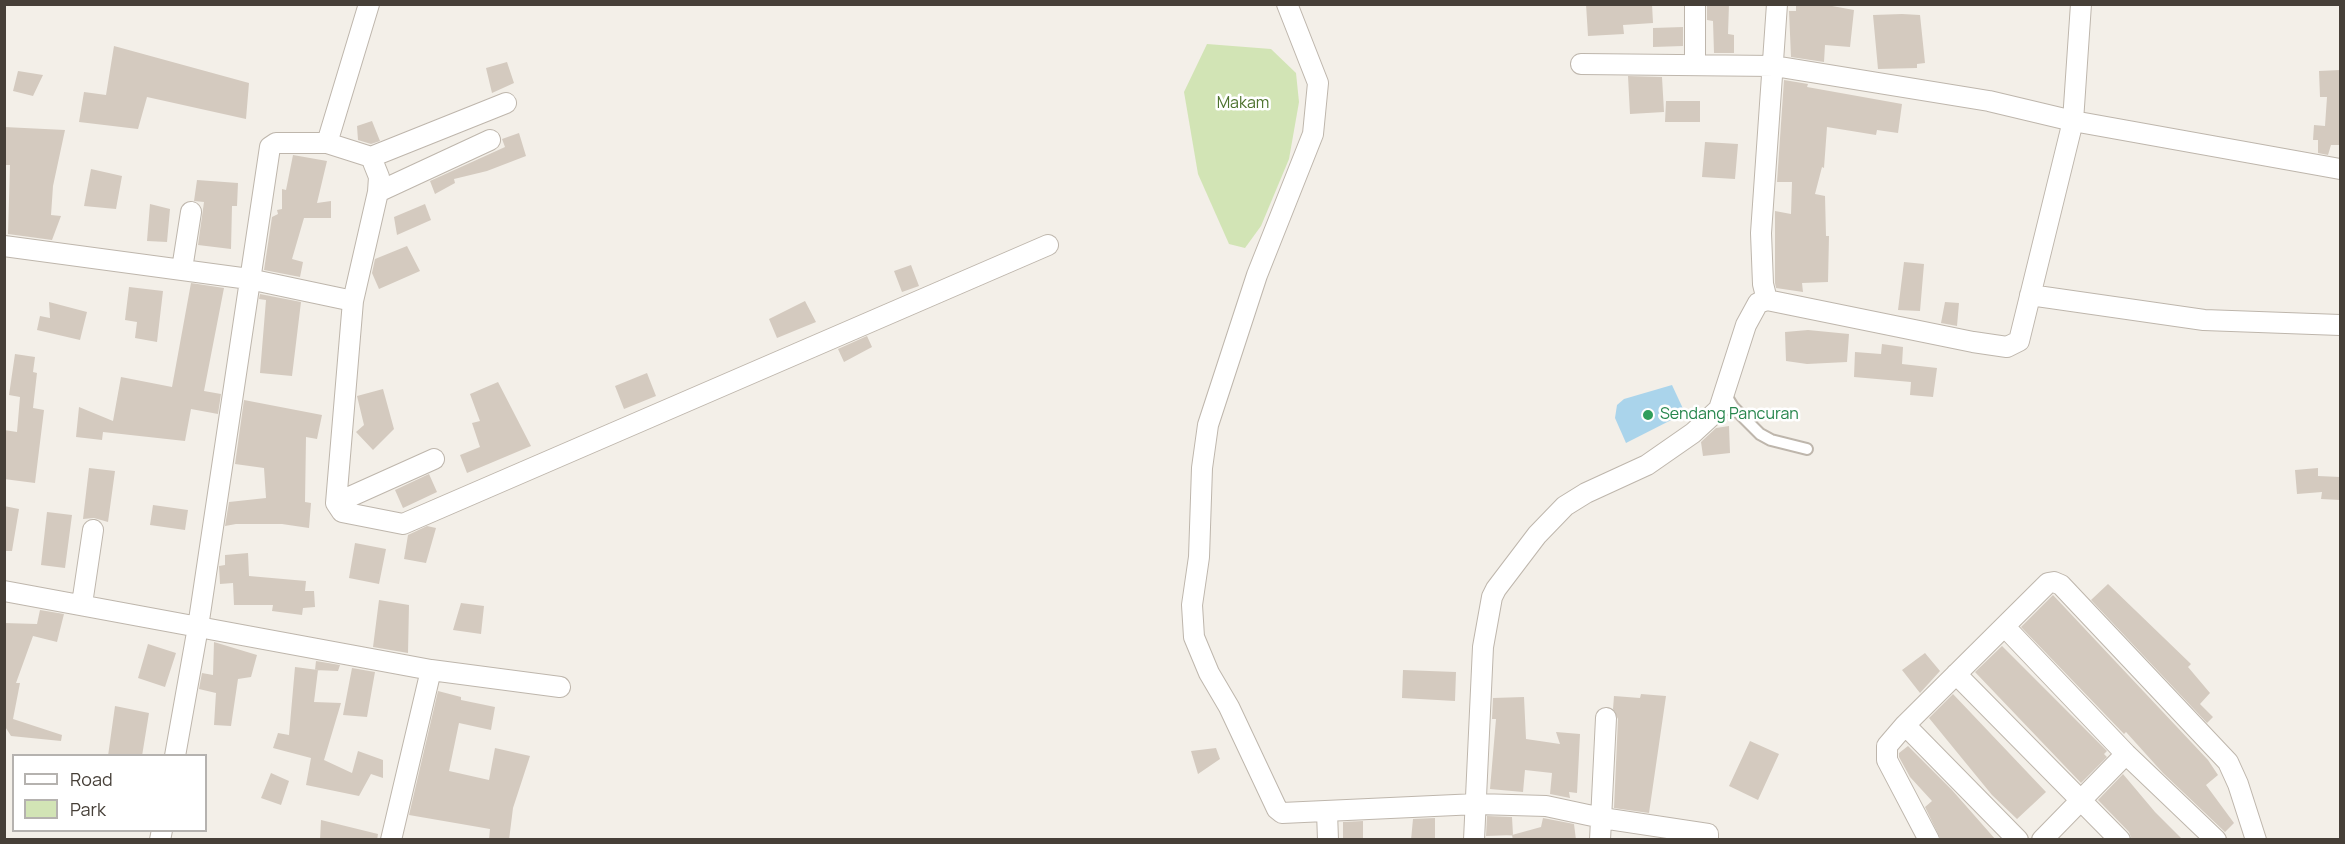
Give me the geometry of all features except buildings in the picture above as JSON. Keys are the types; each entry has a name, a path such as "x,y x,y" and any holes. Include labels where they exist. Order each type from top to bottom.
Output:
{"street":[{"path":"327,143 369,4"},
{"path":"1287,4 1318,83 1313,134 1257,275 1208,425 1202,468 1199,557 1192,605 1194,637 1277,809 1282,813 1477,804 1546,806 1602,818 1708,834 1707,840"},
{"path":"1695,4 1695,63"},
{"path":"1767,300 1763,284 1761,233 1777,4"},
{"path":"1474,840 1483,647 1492,597 1496,589 1551,518 1586,493 1647,465 1693,433 1719,409 1746,325 1758,303 1767,300 2007,347 2019,341 2073,121 2081,4"},
{"path":"1581,64 1695,63 1774,66 1978,99 2073,121 2340,169"},
{"path":"175,754 198,627 270,147 276,143 327,143 371,157 506,102"},
{"path":"378,192 490,140"},
{"path":"371,157 379,177 378,192 352,301 336,503 342,512 403,524 1048,245"},
{"path":"182,269 191,212"},
{"path":"4,246 249,279 352,301"},
{"path":"2030,295 2204,320 2340,325"},
{"path":"336,503 434,459"},
{"path":"82,604 93,530"},
{"path":"1929,840 1887,760 1887,746 1905,724 2006,628 2048,584 2061,585 2228,762 2238,784 2256,840"},
{"path":"4,591 431,670 560,687"},
{"path":"2006,628 2126,753 2216,840"},
{"path":"391,840 431,670"},
{"path":"1956,675 2120,840"},
{"path":"1600,840 1606,718"},
{"path":"1905,724 2018,840"},
{"path":"2042,840 2126,753"},
{"path":"1327,812 1328,840"}],"lane":[{"path":"1724,394 1733,407 1760,434 1772,440 1807,448"}],"green space":[{"name":"Makam","path":"1207,44 1271,49 1296,73 1299,102 1289,159 1261,226 1245,248 1229,244 1198,174 1184,92"}],"water":[{"name":"Sendang Pancuran","path":"1672,385 1685,413 1626,443 1615,418 1617,405 1624,399"}],"place":[{"name":"Sendang Pancuran","path":"1648,415"}]}
